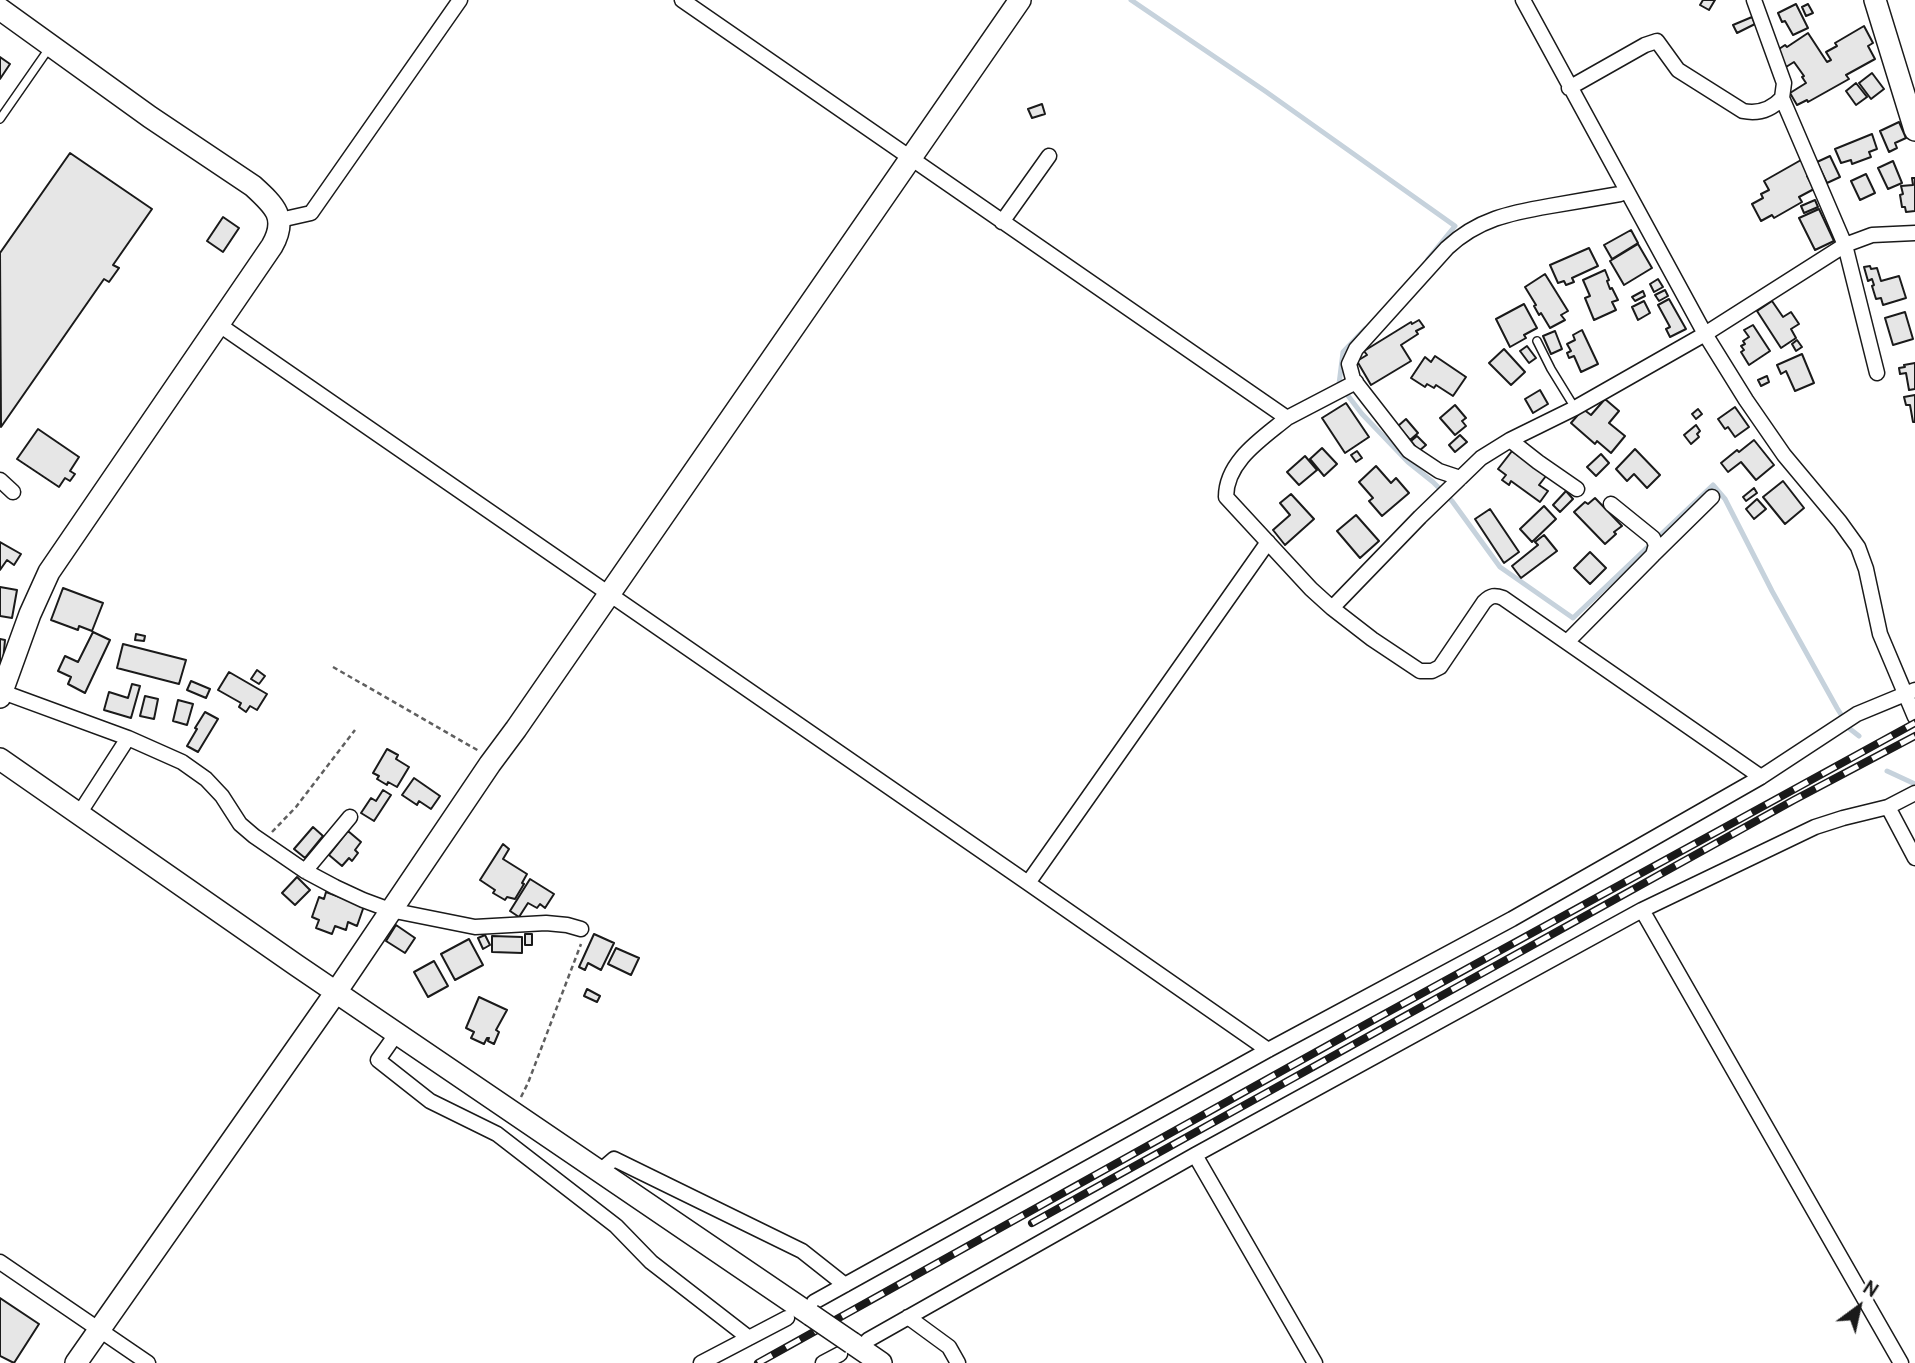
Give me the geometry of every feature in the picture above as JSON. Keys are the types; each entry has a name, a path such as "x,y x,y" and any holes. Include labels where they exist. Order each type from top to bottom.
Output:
{"street":[{"path":"280,220 311,213 460,0"},
{"path":"682,0 698,5 910,159 1287,418"},
{"path":"76,1363 336,992 493,759 1020,0"},
{"path":"1522,0 1705,334 1784,455 1858,547 1866,569 1880,634 1910,692 1915,718"},
{"path":"1754,0 1784,83 1782,98 1844,244 1877,373"},
{"path":"1875,0 1915,130"},
{"path":"0,9 150,117 253,186 266,197 280,220 279,234 272,246 49,572 30,614 1,693 128,738 182,762 206,779 222,796 240,824 262,842 305,871 335,887 390,910 475,926 546,923 581,929"},
{"path":"1569,88 1645,45 1657,41 1678,70 1743,111 1751,113 1769,109 1782,98"},
{"path":"1002,222 1049,156"},
{"path":"1460,478 1440,471 1409,451 1353,379 1349,364 1356,349 1458,237 1507,214 1627,191"},
{"path":"1332,608 1481,458 1705,334 1844,244 1871,235 1915,233"},
{"path":"218,324 1268,1050"},
{"path":"1356,382 1287,418 1239,461 1226,490 1226,497 1311,589 1372,639 1420,671 1432,671 1440,667 1484,602 1490,596 1496,595 1761,777"},
{"path":"1510,440 1577,489"},
{"path":"0,480 13,492"},
{"path":"1567,642 1712,497"},
{"path":"1611,504 1653,538 1656,545 1653,555"},
{"path":"1028,883 1268,542"},
{"path":"813,1309 845,1285 1268,1050 1512,919 1761,777 1857,714 1910,692"},
{"path":"79,814 128,738"},
{"path":"0,759 600,1171 813,1309 853,1346 881,1363"},
{"path":"823,1363 1642,910 1815,827 1888,807 1915,793"},
{"path":"1888,807 1915,858"},
{"path":"305,871 350,817"},
{"path":"1642,910 1901,1363"},
{"path":"397,1033 378,1060 430,1101 497,1134 617,1226 652,1262 749,1338"},
{"path":"1195,1155 1315,1363"},
{"path":"600,1171 614,1158 802,1251 845,1285"},
{"path":"0,1262 148,1363"},
{"path":"908,1317 949,1347 958,1363"},
{"path":"701,1363 787,1318"}],"lane":[{"path":"0,119 50,46"},
{"path":"1537,341 1575,408"}],"path":[{"path":"333,667 493,759"},
{"path":"262,842 296,807 355,730"},
{"path":"513,1112 528,1083 576,958 583,934 581,929"}],"building":[{"path":"1703,0 1715,0 1709,10 1700,5"},
{"path":"1796,4 1808,28 1793,35 1778,13"},
{"path":"1808,4 1813,13 1806,16 1802,7"},
{"path":"1752,17 1755,24 1737,33 1733,25"},
{"path":"1864,26 1873,43 1868,46 1875,59 1846,75 1849,79 1808,102 1807,100 1797,105 1790,93 1806,83 1802,77 1804,76 1794,62 1786,67 1776,51 1808,33 1827,62 1831,60 1826,52 1837,46 1835,43"},
{"path":"0,57 10,64 0,79"},
{"path":"1872,73 1884,89 1871,99 1859,83"},
{"path":"1856,83 1867,97 1856,105 1846,91"},
{"path":"1042,104 1045,114 1032,118 1028,109"},
{"path":"1899,122 1906,138 1895,143 1897,148 1889,152 1880,131"},
{"path":"1872,134 1877,149 1869,152 1871,157 1852,164 1851,160 1841,163 1835,149"},
{"path":"70,153 152,209 113,265 119,268 109,282 104,279 1,427 0,253"},
{"path":"1830,156 1840,177 1827,183 1817,162"},
{"path":"1801,160 1814,189 1799,197 1802,202 1774,218 1772,215 1761,221 1752,204 1763,198 1761,194 1769,190 1764,181"},
{"path":"1893,161 1902,183 1888,189 1878,168"},
{"path":"1866,174 1875,193 1860,200 1851,181"},
{"path":"1912,178 1915,178 1915,211 1906,212 1905,207 1902,207 1901,186 1913,185"},
{"path":"1815,200 1818,207 1804,213 1801,206"},
{"path":"1819,209 1834,241 1815,250 1799,218"},
{"path":"223,217 239,228 223,252 207,241"},
{"path":"1631,230 1638,243 1612,259 1604,245"},
{"path":"1638,244 1652,268 1624,285 1610,261"},
{"path":"1589,248 1598,266 1572,278 1574,282 1566,285 1564,281 1558,283 1550,265"},
{"path":"1870,266 1871,269 1877,268 1881,281 1899,276 1906,298 1883,305 1881,298 1876,299 1872,279 1868,281 1864,267"},
{"path":"1605,270 1610,289 1612,288 1618,300 1612,302 1616,310 1594,320 1585,298 1590,296 1583,280"},
{"path":"1545,274 1568,311 1561,315 1565,320 1550,328 1541,313 1539,315 1525,287"},
{"path":"1658,279 1663,287 1654,292 1650,284"},
{"path":"1665,290 1668,296 1659,301 1655,295"},
{"path":"1643,291 1645,296 1635,301 1632,297"},
{"path":"1669,299 1686,329 1670,337 1666,329 1670,327 1658,305"},
{"path":"1644,301 1650,313 1638,320 1632,307"},
{"path":"1772,301 1783,317 1791,312 1799,324 1791,329 1796,338 1781,348 1757,311"},
{"path":"1524,304 1537,328 1510,347 1496,319"},
{"path":"1905,312 1913,339 1893,345 1885,318"},
{"path":"1419,320 1424,327 1401,345 1411,361 1371,385 1357,361 1367,355 1364,351 1411,322 1412,324"},
{"path":"1753,325 1770,351 1749,365 1741,352 1744,350 1741,346 1749,337 1744,330"},
{"path":"1582,330 1598,364 1581,372 1574,356 1569,358 1567,353 1571,351 1567,344 1575,340 1573,335"},
{"path":"1555,331 1562,349 1551,354 1543,336"},
{"path":"1797,340 1802,347 1796,351 1792,344"},
{"path":"1527,346 1536,358 1529,363 1520,351"},
{"path":"1504,349 1525,372 1511,385 1489,363"},
{"path":"1802,354 1814,383 1795,391 1786,371 1781,374 1777,365"},
{"path":"1435,356 1466,377 1453,396 1436,385 1434,388 1427,384 1425,387 1411,378 1425,357 1431,362"},
{"path":"1915,363 1915,389 1909,390 1906,373 1900,374 1899,368"},
{"path":"1767,376 1769,382 1761,386 1758,380"},
{"path":"1540,390 1548,404 1533,413 1525,399"},
{"path":"1915,395 1913,422 1910,405 1906,405 1904,397"},
{"path":"1605,399 1619,411 1609,423 1625,436 1611,453 1597,441 1595,444 1571,423 1583,409 1591,415"},
{"path":"1346,403 1369,437 1345,453 1322,418"},
{"path":"1455,405 1466,418 1462,421 1466,426 1455,435 1440,418"},
{"path":"1735,407 1749,427 1735,437 1718,419"},
{"path":"1698,409 1702,414 1696,419 1692,414"},
{"path":"1406,419 1418,433 1410,440 1398,426"},
{"path":"1696,425 1700,431 1697,434 1699,437 1691,444 1684,435"},
{"path":"38,429 79,457 70,471 75,474 70,481 65,478 59,487 17,459"},
{"path":"1460,435 1467,442 1455,452 1449,445"},
{"path":"1417,436 1426,445 1419,451 1411,441"},
{"path":"1754,440 1774,465 1756,480 1741,462 1728,472 1721,463"},
{"path":"1322,448 1337,464 1324,476 1310,459"},
{"path":"1635,449 1660,475 1647,488 1634,474 1627,481 1616,469"},
{"path":"1357,451 1362,458 1356,462 1351,455"},
{"path":"1512,451 1546,476 1539,485 1548,491 1540,502 1511,481 1509,485 1502,480 1506,475 1498,469"},
{"path":"1601,454 1609,463 1596,476 1587,467"},
{"path":"1305,456 1317,470 1299,485 1287,472"},
{"path":"1376,466 1391,483 1396,478 1409,493 1382,516 1369,501 1373,498 1359,482"},
{"path":"1783,481 1804,508 1785,524 1763,497"},
{"path":"1754,488 1757,493 1746,501 1743,497"},
{"path":"1566,491 1573,499 1560,512 1553,505"},
{"path":"1291,494 1314,519 1285,545 1273,530 1290,515 1280,503"},
{"path":"1595,498 1622,526 1605,544 1574,512 1585,502 1588,504"},
{"path":"1757,499 1766,509 1754,519 1746,509"},
{"path":"1544,506 1556,519 1532,542 1520,529"},
{"path":"1490,509 1519,552 1504,563 1475,519"},
{"path":"1356,515 1379,541 1360,558 1337,531"},
{"path":"1544,535 1557,551 1521,578 1512,566 1538,545 1535,542"},
{"path":"0,542 21,554 14,565 7,560 0,570"},
{"path":"1590,552 1606,568 1590,584 1574,568"},
{"path":"0,587 17,590 12,618 0,616"},
{"path":"63,588 103,603 92,631 79,626 78,630 51,620"},
{"path":"93,632 110,640 85,693 68,684 71,677 58,671 65,656 78,662"},
{"path":"136,634 145,636 144,641 135,640"},
{"path":"0,639 5,640 3,662 0,661"},
{"path":"123,644 186,660 179,684 117,668"},
{"path":"257,670 265,676 259,684 251,679"},
{"path":"229,672 267,694 257,710 250,706 246,712 239,707 241,703 218,690"},
{"path":"191,681 210,689 206,698 187,690"},
{"path":"132,684 140,686 131,718 104,710 109,692 128,698"},
{"path":"145,696 158,699 154,719 140,716"},
{"path":"178,700 193,704 187,725 173,721"},
{"path":"205,712 218,719 198,752 187,746"},
{"path":"387,749 398,755 396,759 409,767 397,787 388,782 387,785 373,773"},
{"path":"414,778 440,796 431,809 419,801 417,805 402,795"},
{"path":"383,790 391,795 374,821 361,813 371,798 376,801"},
{"path":"313,827 323,836 305,858 294,849"},
{"path":"348,831 361,842 352,861 349,858 342,866 329,855"},
{"path":"503,844 509,849 503,859 527,874 515,899 507,897 505,900 480,880"},
{"path":"297,877 310,890 295,905 282,893"},
{"path":"530,879 554,894 545,908 540,904 537,908 528,903 519,917 510,911"},
{"path":"326,892 364,906 357,926 348,922 346,930 335,926 332,934 316,928 319,920 312,917 319,897 324,899"},
{"path":"396,925 415,938 405,953 386,941"},
{"path":"525,934 532,934 532,945 525,945"},
{"path":"594,934 614,943 601,970 588,963 585,970 579,967"},
{"path":"485,935 490,945 483,949 478,938"},
{"path":"492,936 522,937 522,953 492,952"},
{"path":"469,939 483,965 455,980 441,954"},
{"path":"616,948 639,958 631,975 608,964"},
{"path":"434,961 448,986 428,997 414,972"},
{"path":"587,989 600,996 597,1002 584,996"},
{"path":"479,997 507,1010 496,1030 499,1032 494,1044 488,1041 489,1038 484,1044 471,1038 474,1032 466,1028"},
{"path":"0,1298 39,1324 14,1363 0,1356"}],"waterway":[{"path":"1131,0 1455,226 1428,259"},
{"path":"1365,329 1343,352 1339,384 1362,414 1408,462 1452,501 1500,567 1573,618 1713,485 1725,499 1837,708 1850,729 1859,736"},
{"path":"1887,771 1915,784"}],"railway":[{"path":"758,1363 1368,1023 1915,723"},
{"path":"1032,1223 1794,800 1915,736"}]}
